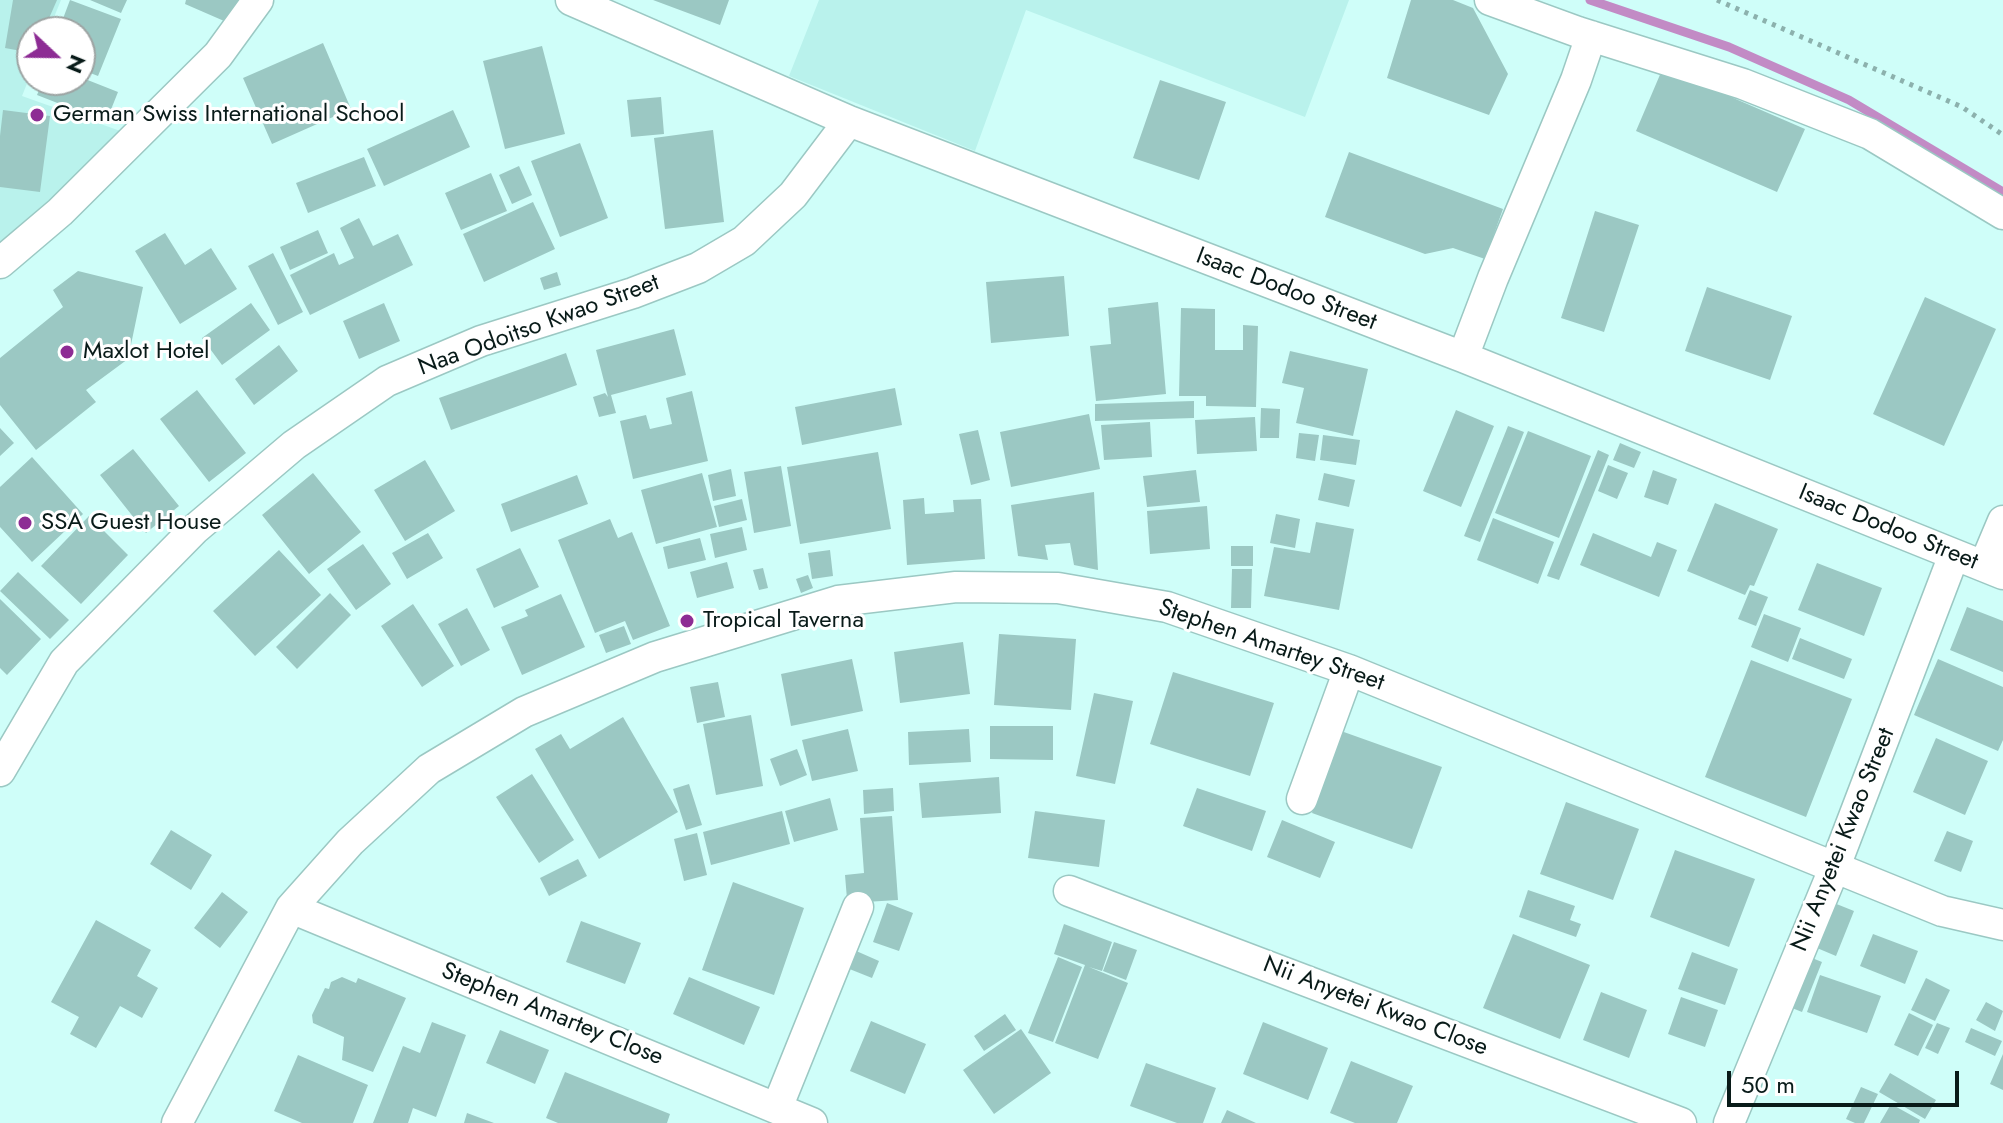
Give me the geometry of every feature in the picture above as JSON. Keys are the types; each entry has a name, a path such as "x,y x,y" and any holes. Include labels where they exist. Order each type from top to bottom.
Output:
{"street":[{"path":"0,263 60,212 208,66 258,0"},
{"name":"Isaac Dodoo Street","path":"571,0 849,121 1463,357 1993,570"},
{"path":"1490,0 1743,84 1870,134 2003,214"},
{"path":"1463,357 1591,36"},
{"name":"Naa Odoitso Kwao Street","path":"0,771 64,662 195,529 294,445 387,381 481,341 633,293 698,268 744,241 793,195 849,121"},
{"path":"1993,570 2003,521"},
{"name":"Nii Anyetei Kwao Street","path":"1729,1123 1834,869 1954,555"},
{"name":"Stephen Amartey Street","path":"177,1123 291,908 350,842 429,769 524,712 655,657 838,601 956,587 1058,588 1167,607 1349,670 1942,911 2003,925"},
{"path":"1302,799 1349,670"},
{"name":"Nii Anyetei Kwao Close","path":"1069,891 1681,1123"},
{"path":"777,1108 858,907"},
{"name":"Stephen Amartey Close","path":"291,908 812,1123"}],"path":[{"path":"1717,0 1962,107 2003,135"}],"shaded area":[{"name":"German Swiss International School","path":"0,0 61,0 54,16 16,16 16,96 126,133 0,249"},
{"path":"819,0 1349,0 1305,117 1026,10 975,151 789,76"}],"building":[{"path":"13,0 57,0 50,16 16,16 16,50 5,48"},
{"path":"70,0 121,19 98,76 96,16 64,16"},
{"path":"90,0 127,0 121,13"},
{"path":"186,0 241,0 231,24 185,4"},
{"path":"653,0 729,0 720,25"},
{"path":"1411,0 1453,0 1473,8 1508,74 1489,115 1387,78"},
{"path":"323,43 351,109 272,144 243,78"},
{"path":"542,46 565,134 505,149 483,61"},
{"path":"1662,70 1671,71 1805,129 1777,192 1636,131"},
{"path":"1160,80 1226,102 1199,180 1133,158"},
{"path":"96,83 118,92 106,122 40,96 96,96"},
{"path":"661,97 664,134 631,137 627,100"},
{"path":"3,110 50,116 40,192 0,187"},
{"path":"453,110 470,147 384,186 367,149"},
{"path":"713,130 724,222 665,229 654,138"},
{"path":"580,143 608,218 560,237 531,161"},
{"path":"1349,152 1503,209 1485,259 1453,248 1425,254 1325,217"},
{"path":"364,157 376,186 308,213 296,183"},
{"path":"519,166 532,195 512,204 499,175"},
{"path":"491,173 507,211 461,230 445,193"},
{"path":"533,202 555,249 484,282 463,234"},
{"path":"1595,211 1639,225 1604,332 1561,318"},
{"path":"359,218 373,246 398,234 413,265 310,315 290,275 334,253 339,265 354,258 340,228"},
{"path":"318,230 328,253 290,270 280,247"},
{"path":"165,233 185,265 211,248 237,289 180,324 135,251"},
{"path":"273,253 303,312 278,325 248,266"},
{"path":"78,271 143,287 128,359 86,390 96,402 36,450 0,405 0,358 63,307 53,290"},
{"path":"557,272 561,285 544,290 540,278"},
{"path":"1064,276 1069,336 991,343 986,282"},
{"path":"1707,287 1792,316 1770,380 1685,351"},
{"path":"1925,297 1996,329 1944,446 1873,414"},
{"path":"1158,302 1166,394 1096,401 1090,346 1111,344 1108,308"},
{"path":"251,303 270,330 222,365 202,338"},
{"path":"384,303 400,341 359,359 343,321"},
{"path":"1181,308 1215,309 1215,350 1243,350 1243,325 1258,326 1256,407 1206,406 1206,396 1179,396"},
{"path":"674,329 686,375 611,395 616,413 599,417 593,397 605,393 608,397 596,350"},
{"path":"279,345 298,371 254,405 235,379"},
{"path":"1290,351 1368,369 1353,436 1296,423 1304,388 1282,383"},
{"path":"566,353 577,385 451,430 439,398"},
{"path":"895,388 902,425 802,445 795,407"},
{"path":"197,390 246,453 209,482 160,419"},
{"path":"692,391 708,461 633,479 620,421 646,415 650,429 672,424 666,398"},
{"path":"1194,401 1194,418 1095,421 1095,404"},
{"path":"1261,408 1280,409 1279,438 1260,438"},
{"path":"1456,410 1494,426 1461,507 1423,491"},
{"path":"1089,414 1100,469 1011,487 1000,432"},
{"path":"1255,417 1257,451 1197,454 1195,420"},
{"path":"1150,422 1152,457 1104,460 1101,425"},
{"path":"1508,426 1524,432 1480,542 1464,536"},
{"path":"0,428 14,443 0,456"},
{"path":"978,430 990,480 971,485 959,434"},
{"path":"1528,431 1591,456 1559,538 1495,513"},
{"path":"1299,433 1319,435 1315,461 1296,458"},
{"path":"1323,435 1360,440 1356,465 1320,460"},
{"path":"1620,443 1641,452 1634,468 1613,460"},
{"path":"133,449 179,506 146,533 100,475"},
{"path":"1598,450 1609,455 1559,580 1547,576"},
{"path":"878,452 891,529 800,544 787,467"},
{"path":"32,457 83,514 32,562 0,527 0,487"},
{"path":"425,460 455,511 405,541 374,490"},
{"path":"1608,465 1628,473 1617,499 1598,491"},
{"path":"781,466 791,526 754,533 744,472"},
{"path":"731,469 736,496 713,501 708,475"},
{"path":"1196,470 1200,502 1147,507 1143,476"},
{"path":"1653,470 1677,479 1668,505 1644,497"},
{"path":"313,473 361,532 309,574 262,515"},
{"path":"702,473 717,527 656,544 641,490"},
{"path":"1324,473 1355,480 1349,507 1318,500"},
{"path":"577,475 588,504 511,532 501,504"},
{"path":"1094,492 1098,570 1074,565 1070,543 1045,545 1048,560 1018,556 1011,505"},
{"path":"924,498 925,514 954,512 953,500 981,499 985,559 907,565 903,500"},
{"path":"742,499 747,520 719,527 714,506"},
{"path":"1715,503 1778,529 1754,586 1750,585 1745,595 1687,571"},
{"path":"1207,506 1210,549 1150,554 1147,511"},
{"path":"1276,514 1300,519 1295,548 1270,543"},
{"path":"89,516 128,555 81,604 41,566"},
{"path":"1493,518 1554,542 1538,584 1477,560"},
{"path":"610,519 618,538 632,532 670,626 633,640 625,621 595,633 558,540"},
{"path":"1316,522 1354,529 1339,610 1264,596 1274,547 1310,553"},
{"path":"742,527 747,550 715,558 710,534"},
{"path":"428,533 443,558 407,579 392,553"},
{"path":"1593,533 1651,557 1657,542 1677,550 1659,597 1580,565"},
{"path":"700,538 706,560 668,569 663,547"},
{"path":"363,544 391,584 356,610 327,569"},
{"path":"1231,546 1253,546 1253,566 1231,566"},
{"path":"520,548 539,587 494,608 476,569"},
{"path":"279,550 321,595 255,656 213,611"},
{"path":"830,550 833,576 812,579 808,553"},
{"path":"727,562 734,588 697,598 690,572"},
{"path":"1817,563 1882,588 1864,636 1798,610"},
{"path":"763,568 768,588 759,590 753,570"},
{"path":"1232,569 1252,569 1251,608 1231,608"},
{"path":"18,572 69,620 50,639 0,591"},
{"path":"808,575 813,588 801,593 796,579"},
{"path":"1750,590 1768,597 1756,626 1738,619"},
{"path":"330,593 351,615 297,669 276,647"},
{"path":"561,594 585,647 522,675 501,627 528,616 525,610"},
{"path":"0,599 41,639 7,675 0,668"},
{"path":"413,604 454,666 422,687 381,626"},
{"path":"1967,607 2003,621 2003,672 1950,650"},
{"path":"467,608 490,650 461,666 438,624"},
{"path":"1764,614 1801,628 1788,662 1751,647"},
{"path":"624,626 631,644 606,653 599,635"},
{"path":"999,634 1076,639 1071,710 994,705"},
{"path":"1800,638 1852,659 1844,679 1792,659"},
{"path":"963,642 970,694 900,703 894,652"},
{"path":"852,659 863,711 791,726 781,674"},
{"path":"1938,659 2003,687 2003,740 1998,751 1914,715"},
{"path":"1751,660 1852,699 1806,817 1705,777"},
{"path":"1173,672 1274,703 1250,776 1150,744"},
{"path":"718,682 725,717 697,723 690,687"},
{"path":"1094,693 1133,701 1115,784 1076,776"},
{"path":"751,715 763,786 716,795 703,724"},
{"path":"623,717 678,812 599,859 535,749 561,734 570,749"},
{"path":"990,726 1053,726 1053,760 990,759"},
{"path":"848,729 858,771 812,781 802,740"},
{"path":"969,729 971,762 909,765 908,732"},
{"path":"1341,731 1442,767 1412,849 1312,813"},
{"path":"1936,738 1988,761 1965,815 1913,792"},
{"path":"797,749 807,775 780,786 770,759"},
{"path":"532,774 574,840 539,863 496,797"},
{"path":"999,777 1001,813 922,818 919,783"},
{"path":"689,784 702,825 686,830 673,789"},
{"path":"893,788 894,811 864,814 863,790"},
{"path":"1197,788 1266,811 1252,851 1183,826"},
{"path":"830,798 838,830 794,842 785,811"},
{"path":"1566,802 1639,829 1613,900 1540,874"},
{"path":"782,811 790,844 711,865 703,832"},
{"path":"1035,811 1105,820 1099,867 1028,858"},
{"path":"892,816 898,900 865,902 847,899 845,875 864,873 860,818"},
{"path":"1282,820 1335,842 1320,878 1267,857"},
{"path":"171,830 212,855 191,890 150,864"},
{"path":"1947,831 1973,841 1961,872 1934,861"},
{"path":"697,833 707,875 684,881 674,839"},
{"path":"1675,850 1755,879 1729,947 1650,917"},
{"path":"578,859 587,876 549,896 540,878"},
{"path":"733,882 804,908 774,995 702,970"},
{"path":"1528,890 1575,906 1570,920 1581,924 1576,937 1519,917"},
{"path":"222,892 248,912 220,948 194,928"},
{"path":"887,903 913,913 899,951 873,942"},
{"path":"1834,903 1854,911 1836,956 1817,948"},
{"path":"96,920 151,950 137,976 158,988 142,1018 120,1006 96,1048 70,1034 79,1017 51,1002"},
{"path":"581,921 641,943 625,984 566,962"},
{"path":"1064,924 1112,942 1102,971 1089,967 1128,983 1098,1059 1055,1043 1085,965 1054,954"},
{"path":"1513,934 1590,965 1560,1039 1483,1008"},
{"path":"1873,934 1918,951 1905,984 1860,966"},
{"path":"1114,942 1137,950 1126,980 1103,971"},
{"path":"854,950 879,961 872,978 847,968"},
{"path":"1692,952 1738,969 1725,1005 1678,989"},
{"path":"1807,956 1822,962 1802,1012 1787,1006"},
{"path":"1058,957 1082,967 1053,1042 1028,1033"},
{"path":"1820,975 1881,996 1867,1033 1807,1012"},
{"path":"342,977 356,983 358,978 406,998 373,1072 342,1060 344,1037 313,1023 312,1015 325,988 329,989 331,982"},
{"path":"689,977 760,1007 744,1045 673,1014"},
{"path":"1926,978 1950,990 1935,1021 1911,1010"},
{"path":"1601,992 1647,1010 1629,1058 1583,1040"},
{"path":"1681,997 1718,1010 1705,1047 1668,1034"},
{"path":"1986,1002 2003,1011 1995,1031 1976,1020"},
{"path":"1909,1013 1933,1025 1918,1056 1894,1045"},
{"path":"1005,1014 1016,1030 984,1051 974,1036"},
{"path":"871,1021 926,1044 905,1094 850,1071"},
{"path":"432,1022 466,1035 436,1117 413,1108 408,1123 373,1123 403,1046 420,1053"},
{"path":"1263,1022 1328,1048 1308,1100 1243,1074"},
{"path":"1937,1023 1950,1028 1938,1054 1925,1048"},
{"path":"1971,1028 2002,1041 1995,1056 1965,1042"},
{"path":"1021,1029 1051,1073 994,1114 963,1070"},
{"path":"500,1030 549,1050 535,1084 486,1063"},
{"path":"2003,1054 2003,1090 1990,1084"},
{"path":"298,1055 368,1085 353,1123 302,1123 274,1111"},
{"path":"1351,1061 1413,1086 1397,1123 1355,1123 1330,1113"},
{"path":"1146,1063 1216,1088 1203,1123 1177,1123 1130,1106"},
{"path":"565,1072 670,1114 667,1123 558,1123 546,1118"},
{"path":"1890,1073 1936,1100 1925,1119 1879,1092"},
{"path":"1861,1087 1878,1094 1864,1123 1855,1123 1846,1119"},
{"path":"1891,1104 1920,1120 1919,1123 1880,1123"},
{"path":"1227,1110 1256,1123 1221,1123"},
{"path":"467,1113 494,1123 464,1123"}],"waterway":[{"path":"1590,0 1729,47 1849,100 2003,192"}],"place":[{"name":"German Swiss International School","path":"37,115"},
{"name":"Maxlot Hotel","path":"67,352"},
{"name":"SSA Guest House","path":"25,523"},
{"name":"Tropical Taverna","path":"687,621"}]}
